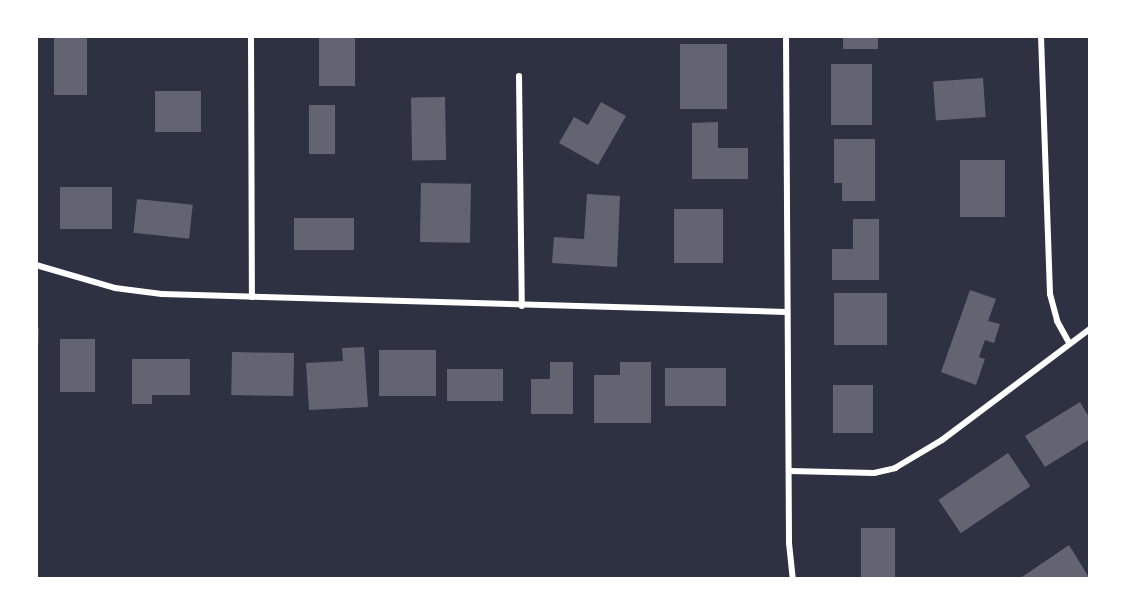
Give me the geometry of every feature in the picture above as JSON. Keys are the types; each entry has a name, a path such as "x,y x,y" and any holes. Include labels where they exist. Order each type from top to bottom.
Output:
{"street":[{"path":"251,36 252,297"},
{"path":"786,36 789,543 793,579"},
{"path":"1041,36 1050,294 1057,321 1070,344"},
{"path":"519,76 522,306"},
{"path":"36,265 115,288 162,294 787,312"},
{"path":"790,471 873,473 895,468 927,451 1090,329"}],"building":[{"path":"54,36 87,36 87,95 54,95"},
{"path":"319,36 355,36 355,86 319,86"},
{"path":"843,36 878,36 878,49 843,49"},
{"path":"680,44 727,44 727,109 680,109"},
{"path":"831,64 872,64 872,125 831,125"},
{"path":"983,78 986,117 936,120 933,81"},
{"path":"155,91 201,91 201,132 155,132"},
{"path":"445,97 446,160 412,161 411,98"},
{"path":"601,102 626,116 598,165 559,143 574,117 588,125"},
{"path":"309,105 335,105 335,154 309,154"},
{"path":"718,122 718,148 748,148 748,179 692,179 692,123"},
{"path":"834,139 875,139 875,201 842,201 842,183 834,183"},
{"path":"960,160 1005,160 1005,217 960,217"},
{"path":"421,183 471,184 470,243 420,242"},
{"path":"60,187 112,187 112,229 60,229"},
{"path":"587,194 620,196 617,267 552,263 554,237 584,239"},
{"path":"137,199 193,205 189,239 133,233"},
{"path":"674,209 723,209 723,263 674,263"},
{"path":"294,218 354,218 354,250 294,250"},
{"path":"853,219 879,219 879,280 832,280 832,249 853,249"},
{"path":"970,290 996,299 988,321 1000,324 994,343 985,340 979,357 985,359 976,385 941,372"},
{"path":"834,293 887,293 887,345 834,345"},
{"path":"36,328 39,328 38,349 36,349"},
{"path":"60,339 95,339 95,392 60,392"},
{"path":"364,347 368,407 309,410 306,363 343,361 342,348"},
{"path":"379,350 436,350 436,396 379,396"},
{"path":"232,352 294,353 293,396 231,395"},
{"path":"132,359 190,359 190,395 152,395 152,404 132,404"},
{"path":"550,362 573,362 573,414 531,414 531,379 550,379"},
{"path":"620,362 651,362 651,423 594,423 594,375 620,375"},
{"path":"665,368 726,368 726,406 665,406"},
{"path":"447,369 503,369 503,401 447,401"},
{"path":"833,385 873,385 873,433 833,433"},
{"path":"1080,402 1090,419 1090,439 1045,467 1025,436"},
{"path":"1008,453 1030,486 961,533 938,500"},
{"path":"861,528 895,528 895,579 861,579"},
{"path":"1069,545 1090,579 1019,579"}]}
